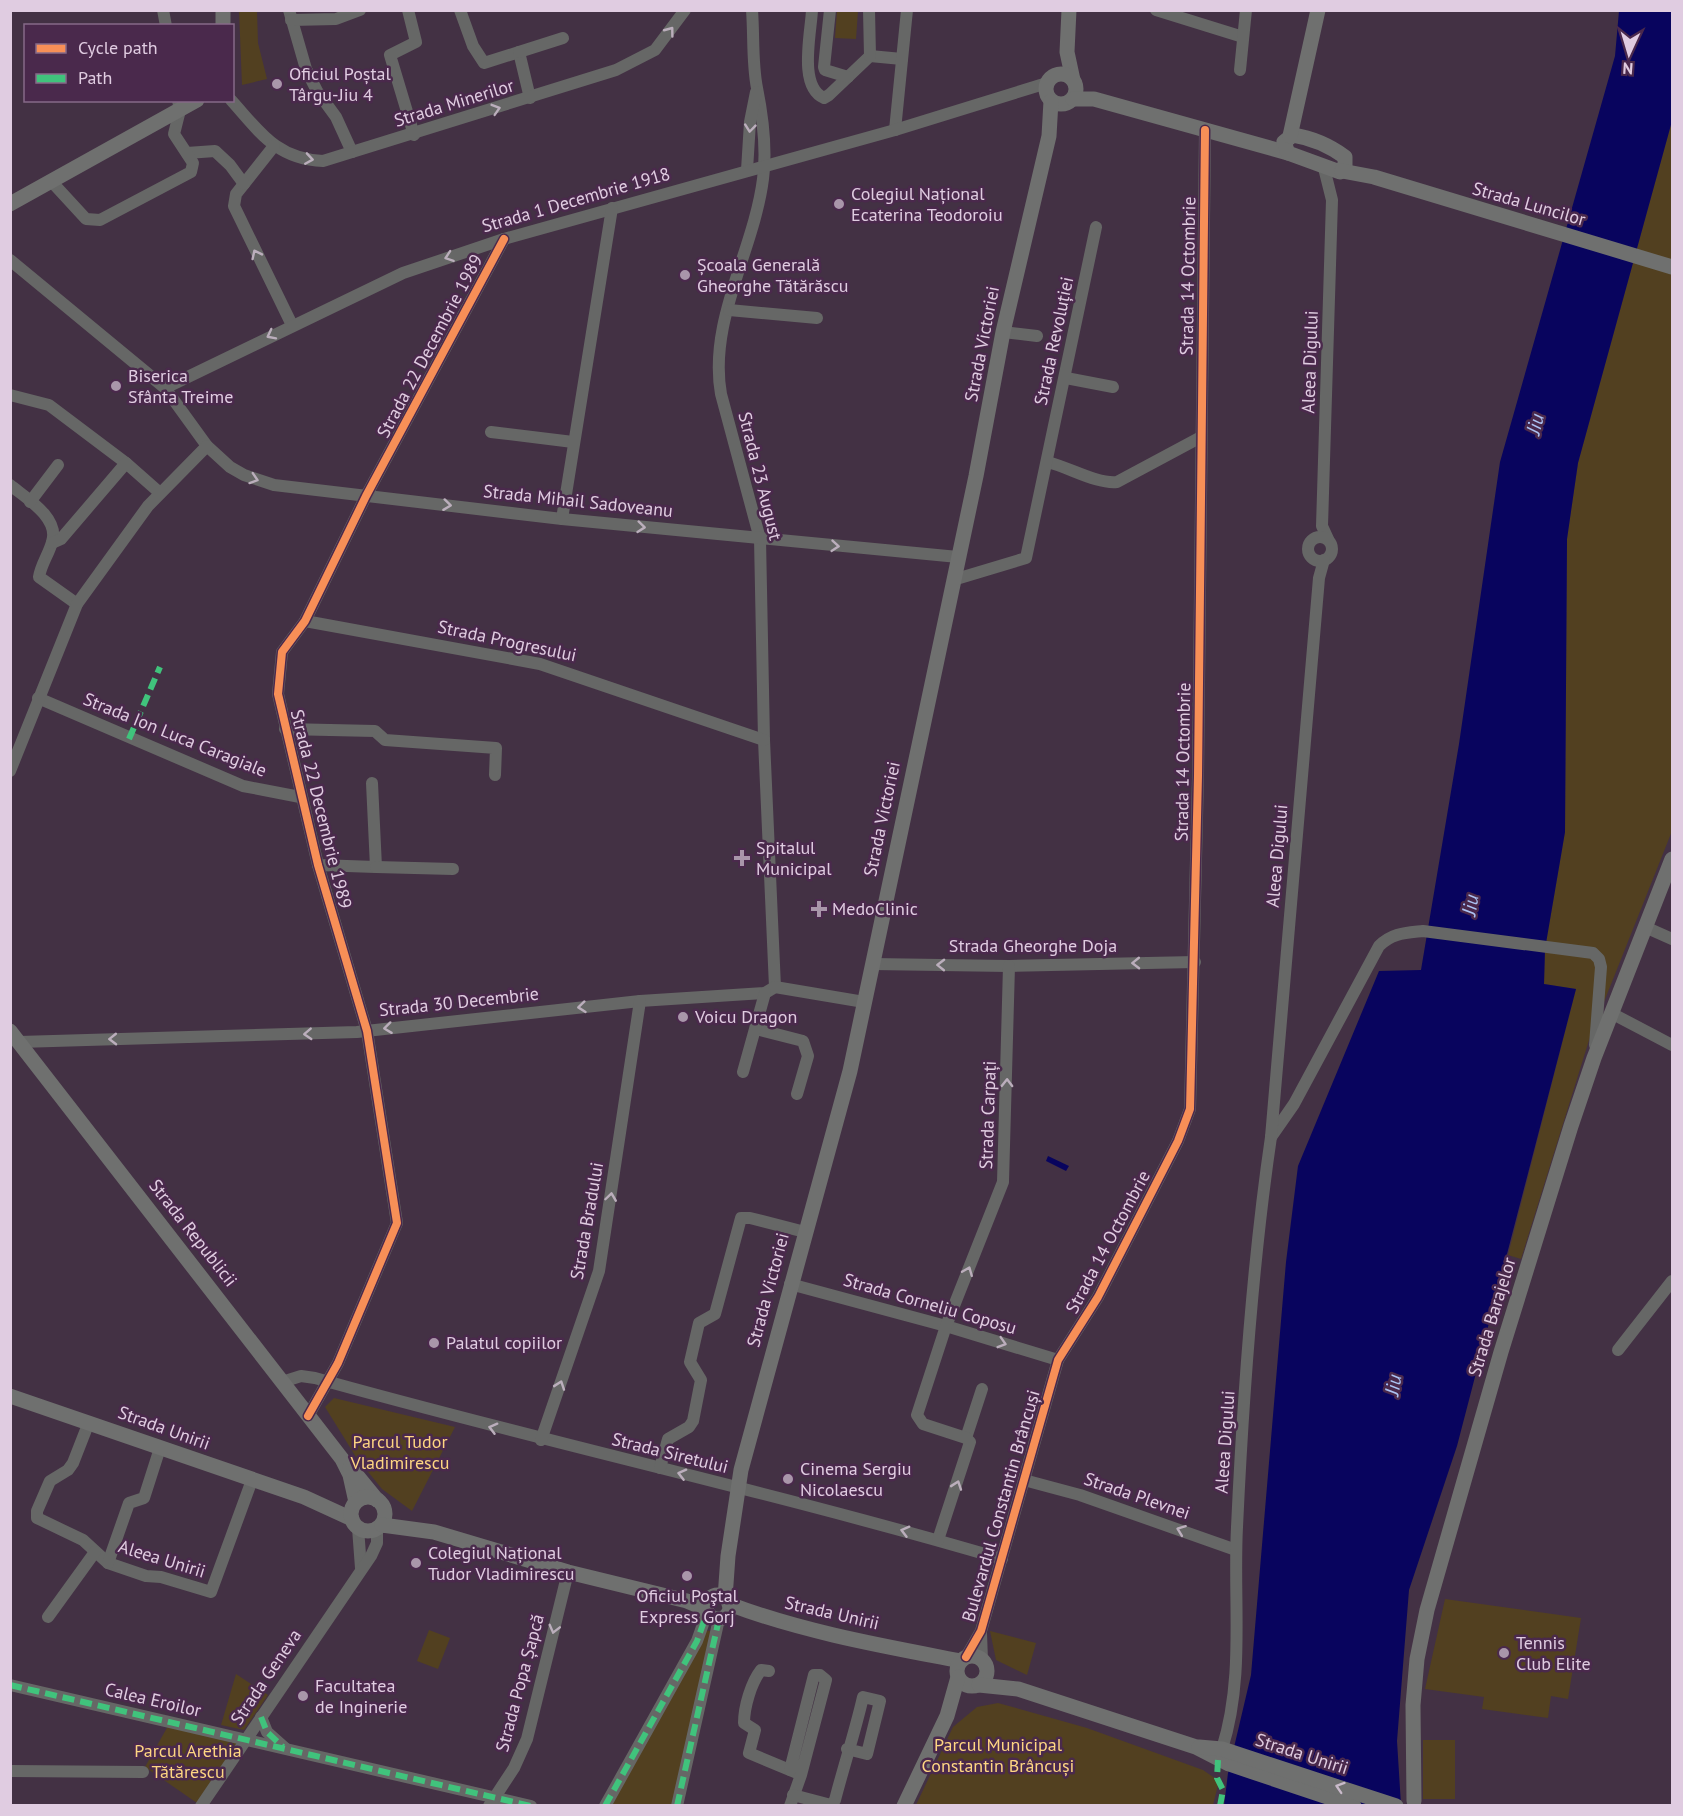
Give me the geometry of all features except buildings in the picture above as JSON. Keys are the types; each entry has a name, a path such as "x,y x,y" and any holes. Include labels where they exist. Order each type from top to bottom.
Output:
{"main road":[{"name":"Strada Victoriei","path":"717,1607 750,1431 842,1104 958,557 1003,332 1060,90 1067,52 1070,10"},
{"path":"1287,144 1318,10"},
{"path":"1060,90 1256,144 1287,144 1310,139"},
{"path":"11,204 179,105"},
{"path":"1296,110 1302,130 1342,167"},
{"path":"1287,144 1324,168 1342,167"},
{"name":"Strada Luncilor","path":"1342,167 1441,199 1668,266"},
{"name":"Strada Barajelor","path":"1414,1801 1413,1705 1417,1659 1426,1610 1501,1352 1594,1058 1672,859"},
{"name":"Strada Republicii","path":"15,1036 343,1461 381,1504"},
{"name":"Strada Unirii","path":"10,1396 355,1514 368,1532 380,1527 434,1532"},
{"name":"Strada Republicii","path":"343,1461 353,1484 355,1514"},
{"name":"Strada Unirii","path":"355,1514 366,1497 434,1532 568,1572 891,1647 960,1666"},
{"path":"380,1527 381,1504"},
{"name":"Strada Unirii","path":"960,1666 971,1656 1018,1689"},
{"path":"976,1685 984,1681 984,1665"},
{"name":"Strada Unirii","path":"960,1666 966,1685 1018,1689 1196,1747 1396,1806"},
{"name":"Bulevardul Constantin Brâncuși","path":"904,1806 947,1716 960,1666"},
{"name":"Bulevardul Constantin Brâncuși","path":"947,1716 976,1685"},
{"name":"Strada Unirii","path":"1228,1755 1353,1806"}],"street":[{"path":"352,152 336,117 317,91 306,69 290,15 335,15 360,10"},
{"path":"408,10 417,42 390,56 414,135"},
{"path":"460,10 473,46 484,63 563,38"},
{"name":"Strada Minerilor","path":"233,102 274,146 311,160 323,161 414,135 616,70 655,50 685,10"},
{"name":"Strada 23 August","path":"743,1072 770,990 760,538 718,380 721,346 729,310 762,187 763,119 757,88 752,10"},
{"path":"812,10 808,73 811,85 824,98 870,56 869,10"},
{"path":"830,10 824,67 825,70 848,77"},
{"path":"895,130 907,10"},
{"path":"1156,10 1243,37"},
{"path":"1240,70 1246,10"},
{"path":"519,52 531,98"},
{"path":"870,56 902,59"},
{"name":"Strada 23 August","path":"747,170 750,122 757,88"},
{"name":"Strada 1 Decembrie 1918","path":"165,388 403,273 504,239 1016,94 1060,90"},
{"path":"51,181 86,219 100,220 191,172 193,163 174,134 179,105"},
{"name":"Strada 14 Octombrie","path":"1058,1360 1098,1297 1188,1121 1192,1096 1205,130"},
{"path":"274,146 236,194 234,206 292,325"},
{"path":"187,153 215,151 231,165 244,184"},
{"name":"Aleea Digului","path":"1328,539 1322,526 1332,200 1342,167"},
{"name":"Aleea Digului","path":"1324,168 1332,200"},
{"path":"562,519 612,208"},
{"name":"Strada Revoluției","path":"953,580 1026,558 1066,378 1096,227"},
{"name":"Strada 22 Decembrie 1989","path":"308,1416 329,1382 397,1223 367,1031 318,865 285,729 278,694 282,652 306,621 366,496 504,239"},
{"path":"10,260 165,388 207,446 160,493 77,604 10,771"},
{"path":"729,310 817,318"},
{"path":"1003,332 1037,336"},
{"path":"1066,378 1113,387"},
{"path":"10,395 49,405 126,463 160,493"},
{"path":"490,432 573,442"},
{"path":"1047,462 1074,469 1102,482 1117,483 1202,437"},
{"name":"Strada Mihail Sadoveanu","path":"207,446 236,472 274,485 562,519 958,557"},
{"path":"52,543 61,539 126,463"},
{"path":"30,502 58,465"},
{"path":"10,484 51,523 54,530 52,543 39,577 77,604"},
{"path":"1310,541 1316,537 1328,539 1332,551 1318,559 1308,553 1310,541 1322,526"},
{"name":"Aleea Digului","path":"1228,1755 1236,1683 1236,1550 1258,1225 1270,1137 1319,578 1318,559"},
{"name":"Strada Progresului","path":"306,621 540,664 764,740"},
{"name":"Strada Ion Luca Caragiale","path":"38,698 243,786 300,797"},
{"path":"285,729 375,731 385,740 496,748 495,775"},
{"path":"372,783 376,867"},
{"path":"318,865 453,869"},
{"path":"1645,927 1672,939"},
{"name":"Aleea Digului","path":"1270,1137 1293,1104 1379,946 1388,937 1423,931 1593,953 1599,959 1599,1003 1594,1058"},
{"name":"Strada Gheorghe Doja","path":"872,964 1009,966 1195,962"},
{"name":"Strada Carpați","path":"966,1438 923,1424 917,1415 946,1326 1006,1170 1009,966"},
{"name":"Strada 30 Decembrie","path":"15,1036 231,1038 367,1031 640,1001 770,990 864,1002"},
{"name":"Strada Bradului","path":"541,1440 602,1260 640,1001"},
{"path":"1611,1013 1672,1045"},
{"path":"756,1029 803,1041 808,1056 797,1094"},
{"path":"660,1468 668,1439 689,1427 693,1421 701,1380 690,1362 690,1355 699,1323 715,1314 741,1218 750,1218 805,1232"},
{"path":"1618,1350 1672,1281"},
{"name":"Strada Corneliu Coposu","path":"790,1284 946,1326 1058,1360"},
{"name":"Bulevardul Constantin Brâncuși","path":"960,1666 981,1631 1058,1360"},
{"path":"282,1382 301,1376 329,1382"},
{"name":"Strada Siretului","path":"329,1382 541,1440 739,1488 1002,1559"},
{"path":"938,1540 969,1447 966,1438 982,1389"},
{"name":"Aleea Unirii","path":"90,1422 73,1463 68,1470 50,1481 37,1511 37,1518 83,1540 108,1563 146,1576 161,1576 211,1592 252,1480"},
{"path":"108,1563 129,1503 144,1498 160,1448"},
{"name":"Strada Plevnei","path":"1024,1480 1080,1495 1236,1550"},
{"path":"355,1514 361,1568"},
{"name":"Strada Geneva","path":"201,1806 375,1549 380,1527"},
{"path":"48,1617 95,1552"},
{"name":"Strada Popa Șapcă","path":"492,1801 514,1768 527,1739 568,1572"},
{"name":"Strada Victoriei","path":"605,1806 717,1607"},
{"name":"Strada Victoriei","path":"677,1806 717,1607"},
{"name":"Bulevardul Constantin Brâncuși","path":"981,1631 984,1665"},
{"path":"769,1671 761,1670 756,1676 744,1716 744,1723 755,1730 749,1753 796,1772"},
{"path":"796,1772 826,1680 820,1675 814,1675 796,1772 792,1801 831,1805 835,1800 848,1749"},
{"name":"Calea Eroilor","path":"10,1685 288,1750 492,1801 531,1806"},
{"name":"Calea Eroilor","path":"261,1717 267,1732 288,1750"},
{"path":"10,1771 143,1772"}],"green space":[{"path":"239,11 257,11 258,43 267,79 242,85"},
{"path":"837,11 858,11 856,39 835,38"},
{"path":"1672,121 1672,831 1590,1037 1521,1259 1508,1255 1576,989 1544,984 1545,949 1565,832 1567,539 1578,463"},
{"name":"Parcul Tudor Vladimirescu","path":"334,1398 455,1427 412,1511 382,1489 356,1457 325,1407"},
{"name":"Tennis Club Elite","path":"1445,1599 1581,1618 1568,1699 1551,1696 1548,1718 1482,1709 1484,1697 1425,1689"},
{"path":"429,1630 450,1638 438,1669 417,1661"},
{"path":"701,1630 711,1631 672,1805 599,1806"},
{"path":"990,1631 1036,1643 1027,1675 996,1660"},
{"path":"236,1674 268,1695 244,1730 221,1725"},
{"name":"Parcul Municipal Constantin Brâncuși","path":"998,1703 1087,1728 1203,1770 1219,1781 1213,1805 916,1805 953,1727 977,1707"},
{"name":"Parcul Arethia Tătărescu","path":"168,1726 237,1743 197,1803 145,1767"},
{"path":"1423,1740 1455,1740 1455,1799 1423,1799"}],"water":[{"name":"Jiu","path":"1619,11 1672,11 1672,121 1578,463 1567,539 1565,832 1545,949 1544,984 1576,989 1457,1446 1409,1590 1397,1741 1401,1805 1224,1806 1228,1773 1251,1675 1286,1262 1298,1166 1379,971 1421,970 1459,744 1500,462 1615,56"},
{"path":"1048,1156 1069,1166 1066,1171 1046,1161"}],"marked path":[{"path":"129,739 160,667"},
{"path":"605,1806 697,1641 707,1613"},
{"path":"677,1806 719,1619"},
{"path":"10,1685 531,1806"},
{"path":"261,1717 267,1732 283,1747"},
{"path":"1218,1760 1217,1778 1223,1790 1220,1806"}],"cycle path":[{"path":"966,1657 981,1631 1058,1360 1098,1297 1178,1141 1190,1109 1198,776 1205,130"},
{"path":"308,1416 338,1363 397,1223 367,1031 318,865 278,694 282,652 305,621 366,496 504,239"}],"place":[{"name":"Oficiul Poștal Târgu-Jiu 4","path":"277,84"},
{"name":"Colegiul Național Ecaterina Teodoroiu","path":"839,204"},
{"name":"Școala Generală Gheorghe Tătărăscu","path":"685,275"},
{"name":"Biserica Sfânta Treime","path":"116,386"},
{"name":"Spitalul Municipal","path":"742,858"},
{"name":"MedoClinic","path":"819,909"},
{"name":"Voicu Dragon","path":"683,1017"},
{"name":"Palatul copiilor","path":"434,1343"},
{"name":"Cinema Sergiu Nicolaescu","path":"788,1479"},
{"name":"Colegiul Național Tudor Vladimirescu","path":"416,1563"},
{"name":"Oficiul Poştal Express Gorj","path":"687,1576"},
{"name":"Tennis Club Elite","path":"1504,1653"},
{"name":"Facultatea de Inginerie","path":"303,1696"}]}
